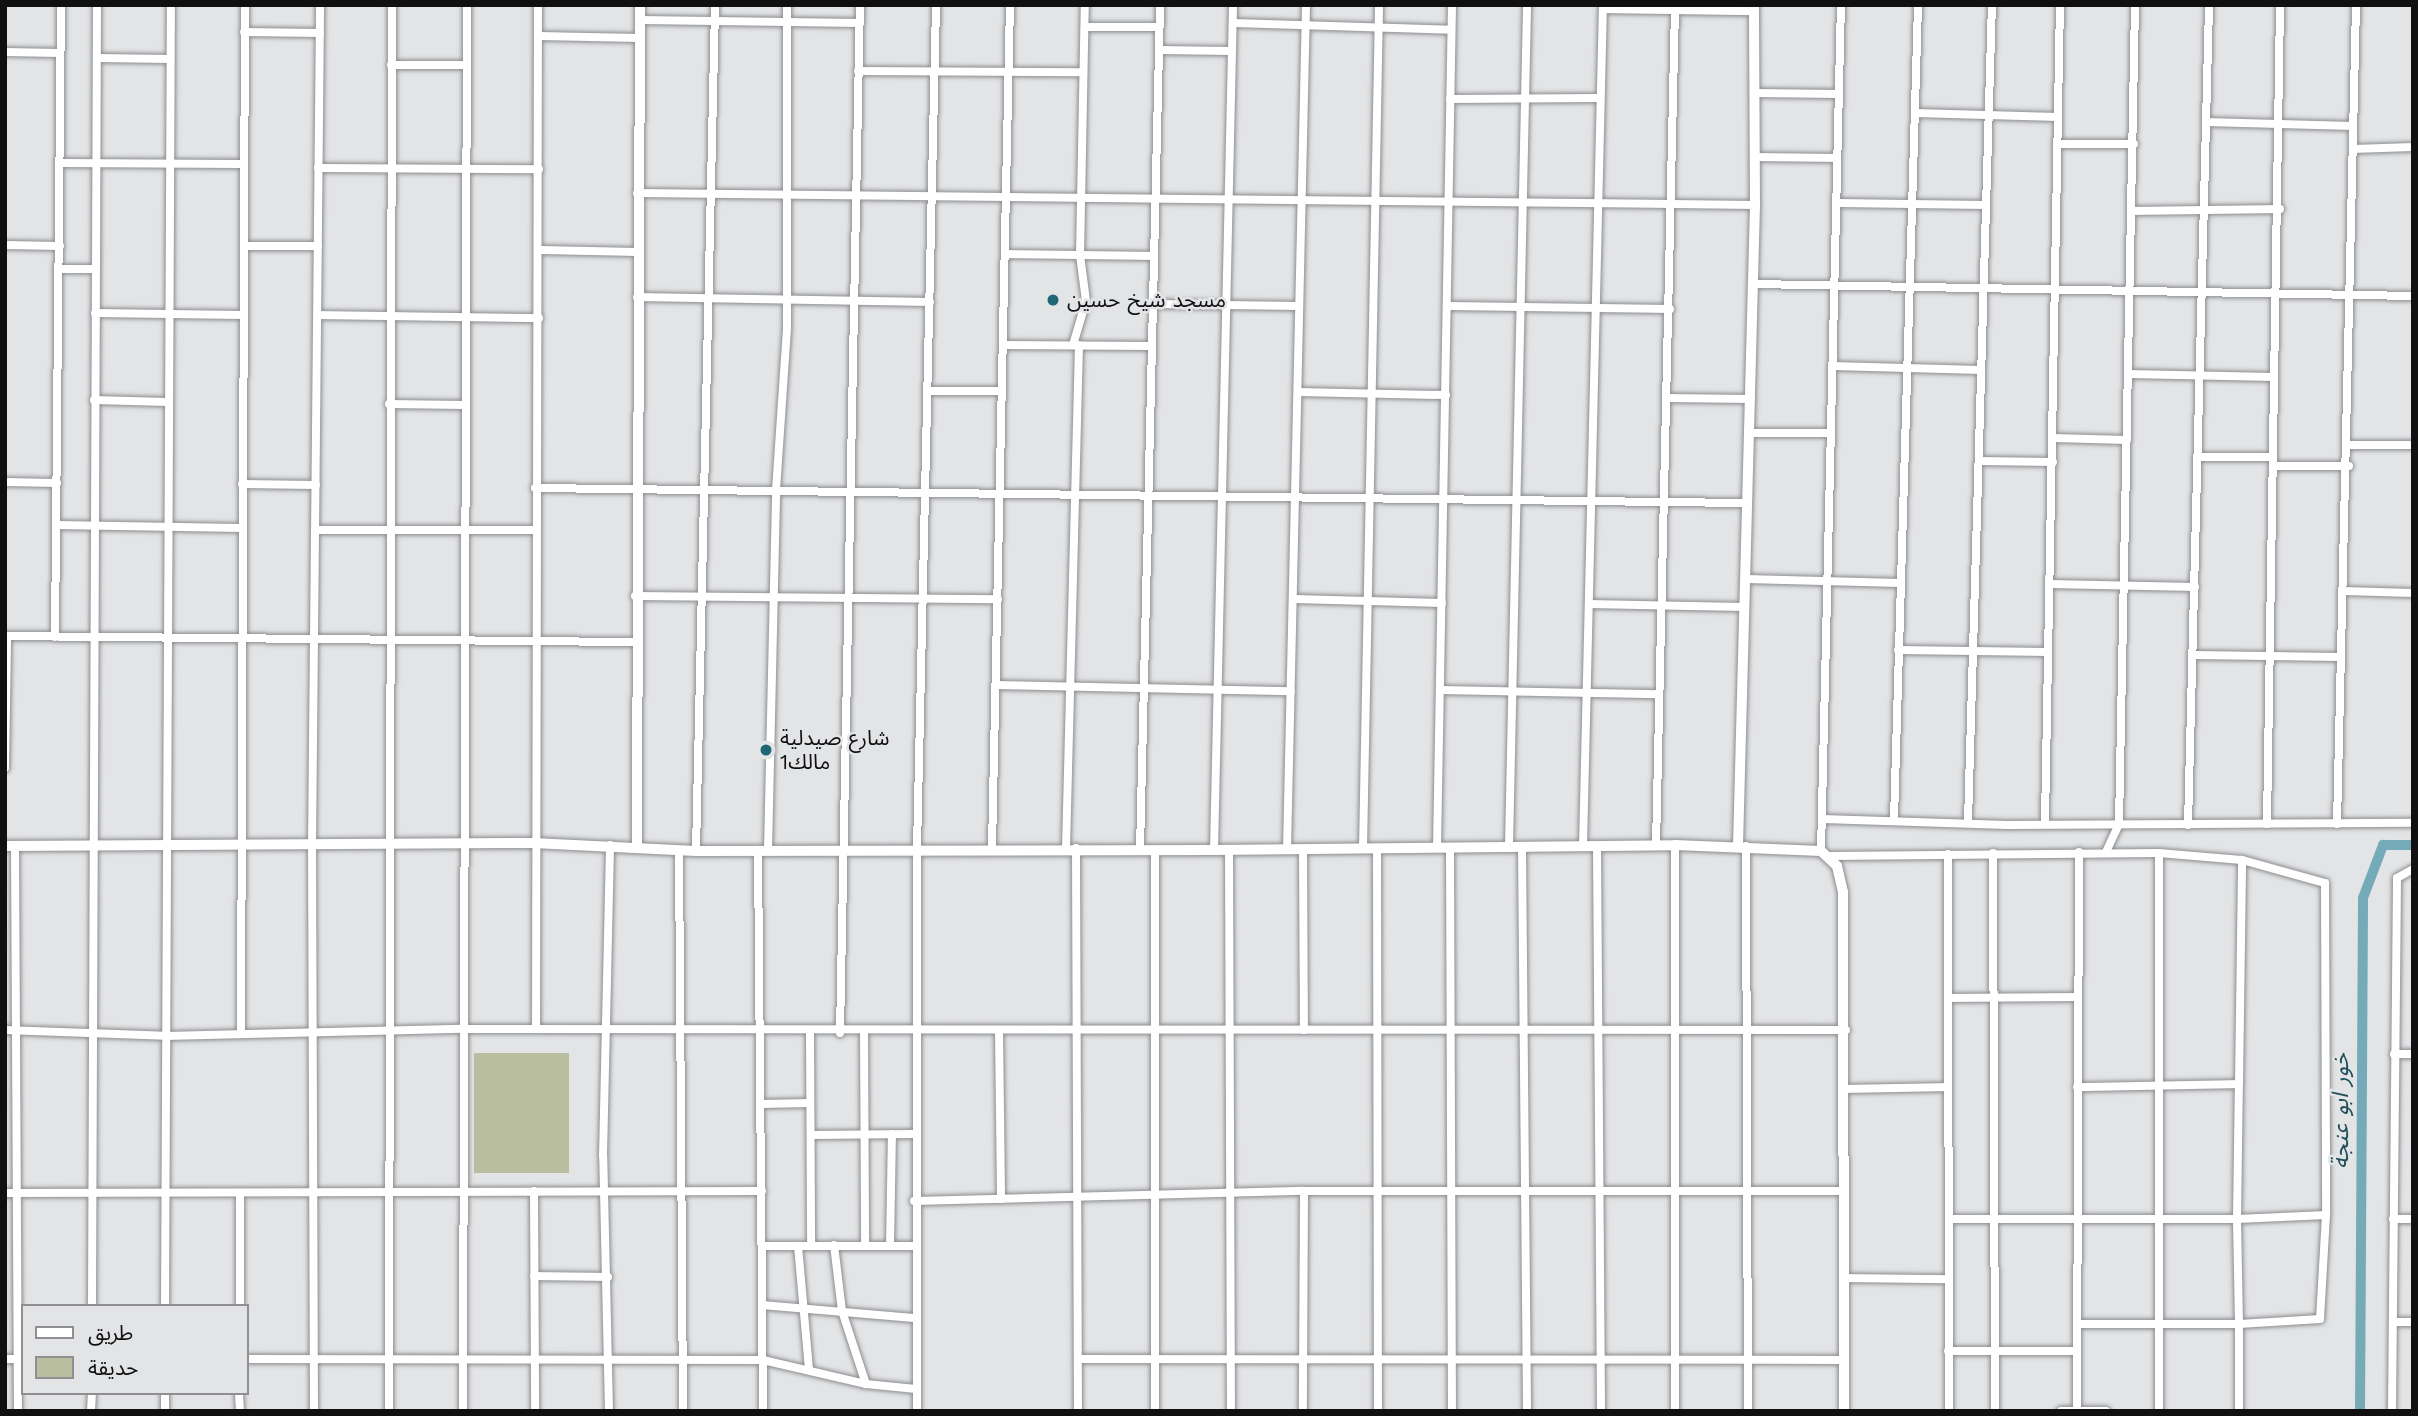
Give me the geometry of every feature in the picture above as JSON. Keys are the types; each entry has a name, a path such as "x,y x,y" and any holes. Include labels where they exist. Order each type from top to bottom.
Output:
{"main road":[{"path":"637,846 635,596 640,5"},
{"path":"1742,846 1756,156 1754,8"},
{"path":"10,846 461,846 533,843 637,846 696,851 992,848 1303,850 1675,845 1742,846 1825,853 1843,892 1846,1030 1844,1411"}],"street":[{"path":"55,637 61,5"},
{"path":"92,1304 90,846 97,5"},
{"path":"165,1304 167,314 171,5"},
{"path":"241,1034 239,639 245,5"},
{"path":"314,1411 312,846 320,5"},
{"path":"389,1411 387,641 392,5"},
{"path":"463,1411 461,846 467,5"},
{"path":"536,1029 533,843 535,530 541,250 538,5"},
{"path":"696,851 715,5"},
{"path":"763,1411 760,1032 763,850 776,490 787,299 787,5"},
{"path":"839,1032 857,301 860,5"},
{"path":"917,1411 914,1134 917,849 936,5"},
{"path":"992,848 1008,198 1010,5"},
{"path":"1078,1411 1077,1030 1071,848 1070,687 1077,318 1086,304 1080,256 1085,5"},
{"path":"1140,850 1141,686 1149,495 1160,5"},
{"path":"1214,850 1233,5"},
{"path":"1287,850 1306,5"},
{"path":"1363,849 1379,5"},
{"path":"1437,848 1449,306 1452,5"},
{"path":"1510,846 1527,5"},
{"path":"1841,5 1826,581 1823,819 1825,853 2159,853 2242,860 2318,879 2328,892 2326,1215 2320,1319 2239,1324 2077,1324"},
{"path":"1894,819 1905,369 1913,205 1918,5"},
{"path":"1968,821 1992,5"},
{"path":"2045,821 2060,5"},
{"path":"2106,852 2119,824 2135,5"},
{"path":"2188,825 2209,5"},
{"path":"2267,824 2274,377 2280,209 2280,5"},
{"path":"2337,824 2349,445 2356,5"},
{"path":"1583,846 1603,7 1754,8"},
{"path":"1656,845 1673,205 1675,8"},
{"path":"640,20 860,23"},
{"path":"1234,23 1379,30 1451,30"},
{"path":"1084,27 1159,27"},
{"path":"244,32 320,33"},
{"path":"538,36 640,38"},
{"path":"1159,50 1232,51"},
{"path":"5,52 60,52"},
{"path":"97,58 170,59"},
{"path":"391,65 467,65"},
{"path":"858,71 1083,72"},
{"path":"1755,93 1838,94"},
{"path":"1450,99 1599,97"},
{"path":"1915,113 2058,117"},
{"path":"2206,122 2353,126"},
{"path":"2058,144 2134,144"},
{"path":"2353,149 2413,147"},
{"path":"1756,156 1837,158"},
{"path":"60,163 243,164"},
{"path":"318,168 539,169"},
{"path":"638,193 1450,204 1755,205"},
{"path":"1837,203 1986,205"},
{"path":"2132,211 2280,209"},
{"path":"5,245 60,246"},
{"path":"244,246 318,246"},
{"path":"541,250 638,252"},
{"path":"1006,254 1154,256"},
{"path":"60,270 95,269"},
{"path":"1753,284 2413,296"},
{"path":"638,297 930,302"},
{"path":"1153,304 1299,306"},
{"path":"1449,306 1670,309"},
{"path":"95,313 243,316"},
{"path":"318,315 539,318"},
{"path":"1004,345 1151,346"},
{"path":"1832,366 1981,370"},
{"path":"2128,374 2274,377"},
{"path":"928,391 1002,391"},
{"path":"1298,392 1446,395"},
{"path":"1667,398 1751,399"},
{"path":"94,400 167,402"},
{"path":"389,404 464,405"},
{"path":"1750,433 1829,433"},
{"path":"2053,438 2127,440"},
{"path":"2349,445 2413,446"},
{"path":"2199,457 2348,466"},
{"path":"1979,461 2053,462"},
{"path":"5,482 57,483"},
{"path":"242,484 316,485"},
{"path":"536,488 1748,503"},
{"path":"56,526 241,527"},
{"path":"315,530 535,530"},
{"path":"1746,579 1900,583"},
{"path":"2050,584 2195,587"},
{"path":"2344,591 2413,593"},
{"path":"635,596 998,599"},
{"path":"1294,599 1442,603"},
{"path":"1590,604 1745,607"},
{"path":"5,768 6,636 635,642"},
{"path":"1898,650 2048,652"},
{"path":"2194,654 2341,657"},
{"path":"997,685 1291,691"},
{"path":"1441,690 1660,694"},
{"path":"1823,819 2188,825 2413,823"},
{"path":"609,1411 606,1192 603,1156 609,1031 610,845"},
{"path":"1675,845 1672,1030 1675,1411"},
{"path":"10,846 17,1031 21,1359 18,1411"},
{"path":"1742,846 1748,1029 1748,1411"},
{"path":"1522,847 1527,1030 1527,1411"},
{"path":"1597,847 1601,1411"},
{"path":"1450,848 1453,1028 1451,1411"},
{"path":"1377,849 1378,1411"},
{"path":"679,850 682,1411"},
{"path":"1155,850 1155,1411"},
{"path":"1229,850 1231,1411"},
{"path":"1303,850 1304,1030"},
{"path":"2077,1410 2076,997 2080,852"},
{"path":"1948,853 1948,1411"},
{"path":"1993,853 1996,998 1995,1411"},
{"path":"2159,853 2159,1411"},
{"path":"2239,1411 2237,1219 2242,860"},
{"path":"2392,1411 2397,878 2413,869"},
{"path":"1948,998 2076,997"},
{"path":"5,1030 165,1036 461,1029 810,1033 1453,1028 1598,1031 1846,1030"},
{"path":"999,1031 1001,1199"},
{"path":"864,1032 865,1245"},
{"path":"810,1033 811,1245"},
{"path":"2394,1054 2413,1054"},
{"path":"2077,1087 2239,1084"},
{"path":"1846,1089 1948,1087"},
{"path":"761,1104 810,1103"},
{"path":"890,1246 892,1134"},
{"path":"810,1135 914,1134"},
{"path":"534,1191 535,1411"},
{"path":"5,1193 240,1195 762,1191"},
{"path":"914,1200 1230,1191 1845,1191"},
{"path":"1303,1411 1304,1191"},
{"path":"240,1195 240,1304"},
{"path":"1949,1219 2237,1219 2326,1215"},
{"path":"2393,1219 2413,1219"},
{"path":"834,1245 842,1311 866,1384"},
{"path":"762,1246 915,1246"},
{"path":"798,1246 809,1370"},
{"path":"534,1276 608,1277"},
{"path":"1844,1278 1948,1279"},
{"path":"763,1305 915,1318"},
{"path":"2392,1322 2413,1322"},
{"path":"1948,1350 2077,1352"},
{"path":"1078,1359 1527,1356 1844,1360"},
{"path":"248,1359 534,1357 763,1360 866,1384 916,1389"},
{"path":"5,1359 21,1359"},
{"path":"2061,1411 2106,1411"}],"green space":[{"path":"474,1053 569,1053 569,1173 474,1173"}],"waterway":[{"name":"خور ابو عنجة","path":"2360,1411 2363,898 2383,845 2413,845"}],"place":[{"name":"مسجد شيخ حسين","path":"1053,300"},
{"name":"شارع صيدلية مالك1","path":"766,750"}]}
